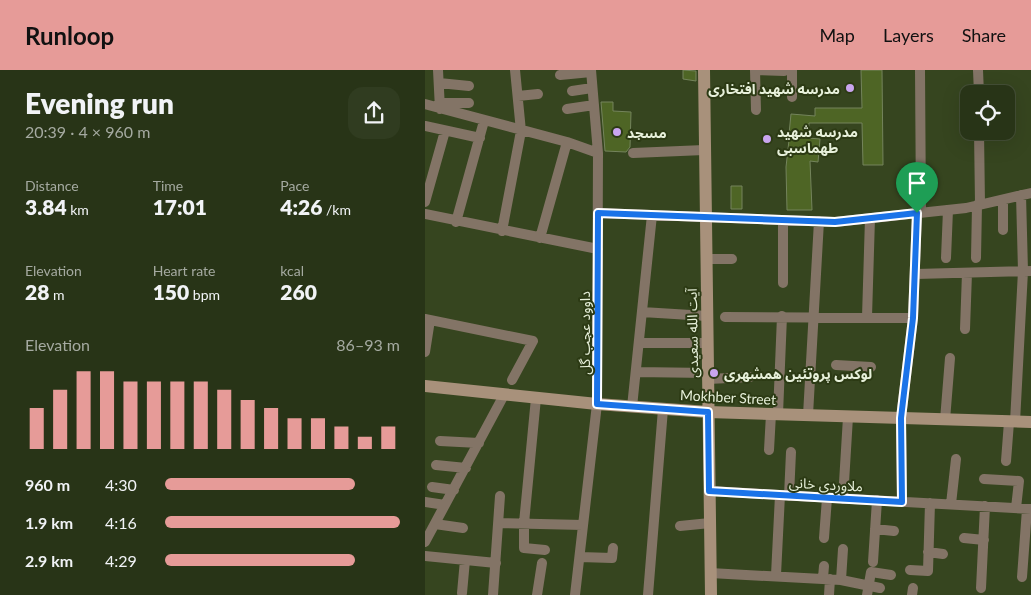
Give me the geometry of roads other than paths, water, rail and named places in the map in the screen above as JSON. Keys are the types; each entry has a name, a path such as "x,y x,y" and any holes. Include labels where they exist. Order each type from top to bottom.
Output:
{"main road":[{"name":"آیت الله سعیدی","path":"703,70 711,595"},
{"name":"Mokhber Street","path":"425,386 597,404 708,412 1031,422"}],"street":[{"path":"439,70 439,106"},
{"path":"502,231 521,131 515,70"},
{"path":"756,110 755,70 788,71 792,97"},
{"path":"902,502 901,418 913,318 919,213 920,70"},
{"path":"978,70 979,85"},
{"path":"560,75 591,71"},
{"name":"داوود عجب گل","path":"575,595 597,404 598,153 591,71"},
{"path":"439,83 469,86"},
{"path":"572,91 592,88"},
{"path":"518,96 539,94"},
{"path":"439,106 469,103"},
{"path":"425,104 439,106 521,131 567,142 598,153"},
{"path":"567,109 594,105"},
{"path":"456,222 484,120"},
{"path":"425,126 480,138"},
{"path":"425,202 445,131"},
{"path":"976,258 979,205 979,140"},
{"path":"540,238 567,142"},
{"path":"633,153 704,150"},
{"path":"598,213 835,222 948,210 1026,194 1027,271 1007,461"},
{"path":"1003,200 1003,230"},
{"path":"945,258 948,210"},
{"path":"425,214 456,222 598,249"},
{"path":"632,407 653,215"},
{"path":"867,317 870,218"},
{"path":"783,220 783,283"},
{"path":"808,415 819,221"},
{"path":"706,259 733,259"},
{"path":"916,274 1027,271"},
{"path":"965,328 967,273"},
{"path":"642,312 707,316"},
{"path":"725,316 913,318"},
{"path":"769,450 775,414 782,316"},
{"path":"425,352 428,320 533,341 512,380"},
{"path":"639,343 707,343"},
{"path":"945,420 950,358"},
{"path":"836,365 871,367"},
{"path":"636,372 750,377"},
{"path":"425,542 504,394"},
{"path":"536,398 524,523 524,548 545,550"},
{"path":"648,595 663,409"},
{"path":"843,499 848,417"},
{"path":"440,441 479,443"},
{"path":"776,575 784,495 791,452"},
{"path":"951,504 955,459"},
{"path":"436,465 465,468"},
{"path":"984,479 1019,481 1016,508"},
{"path":"432,487 453,490"},
{"name":"ملاوردی خانی","path":"709,491 1029,509"},
{"path":"493,595 500,523 500,496"},
{"path":"824,538 827,498"},
{"path":"873,562 877,500"},
{"path":"425,502 445,505"},
{"path":"910,570 928,571 930,503"},
{"path":"981,588 985,506"},
{"path":"1022,577 1029,509"},
{"path":"500,523 583,525"},
{"path":"435,524 463,528"},
{"path":"680,526 710,524"},
{"path":"875,529 894,531"},
{"path":"964,538 983,540"},
{"path":"580,556 612,558 613,548"},
{"path":"841,580 843,549"},
{"path":"928,552 943,554"},
{"path":"425,556 496,563"},
{"path":"461,593 465,560"},
{"path":"537,595 542,563"},
{"path":"823,566 829,595"},
{"path":"867,590 871,572 891,575"},
{"path":"710,573 776,575 841,580 867,590 880,588"}],"place":[{"name":"مدرسه شهید افتخاری","path":"850,88"},
{"name":"مسجد","path":"617,132"},
{"name":"مدرسه شهید طهماسبی","path":"767,139"},
{"name":"لوکس پروتئین همشهری","path":"714,373"}]}
